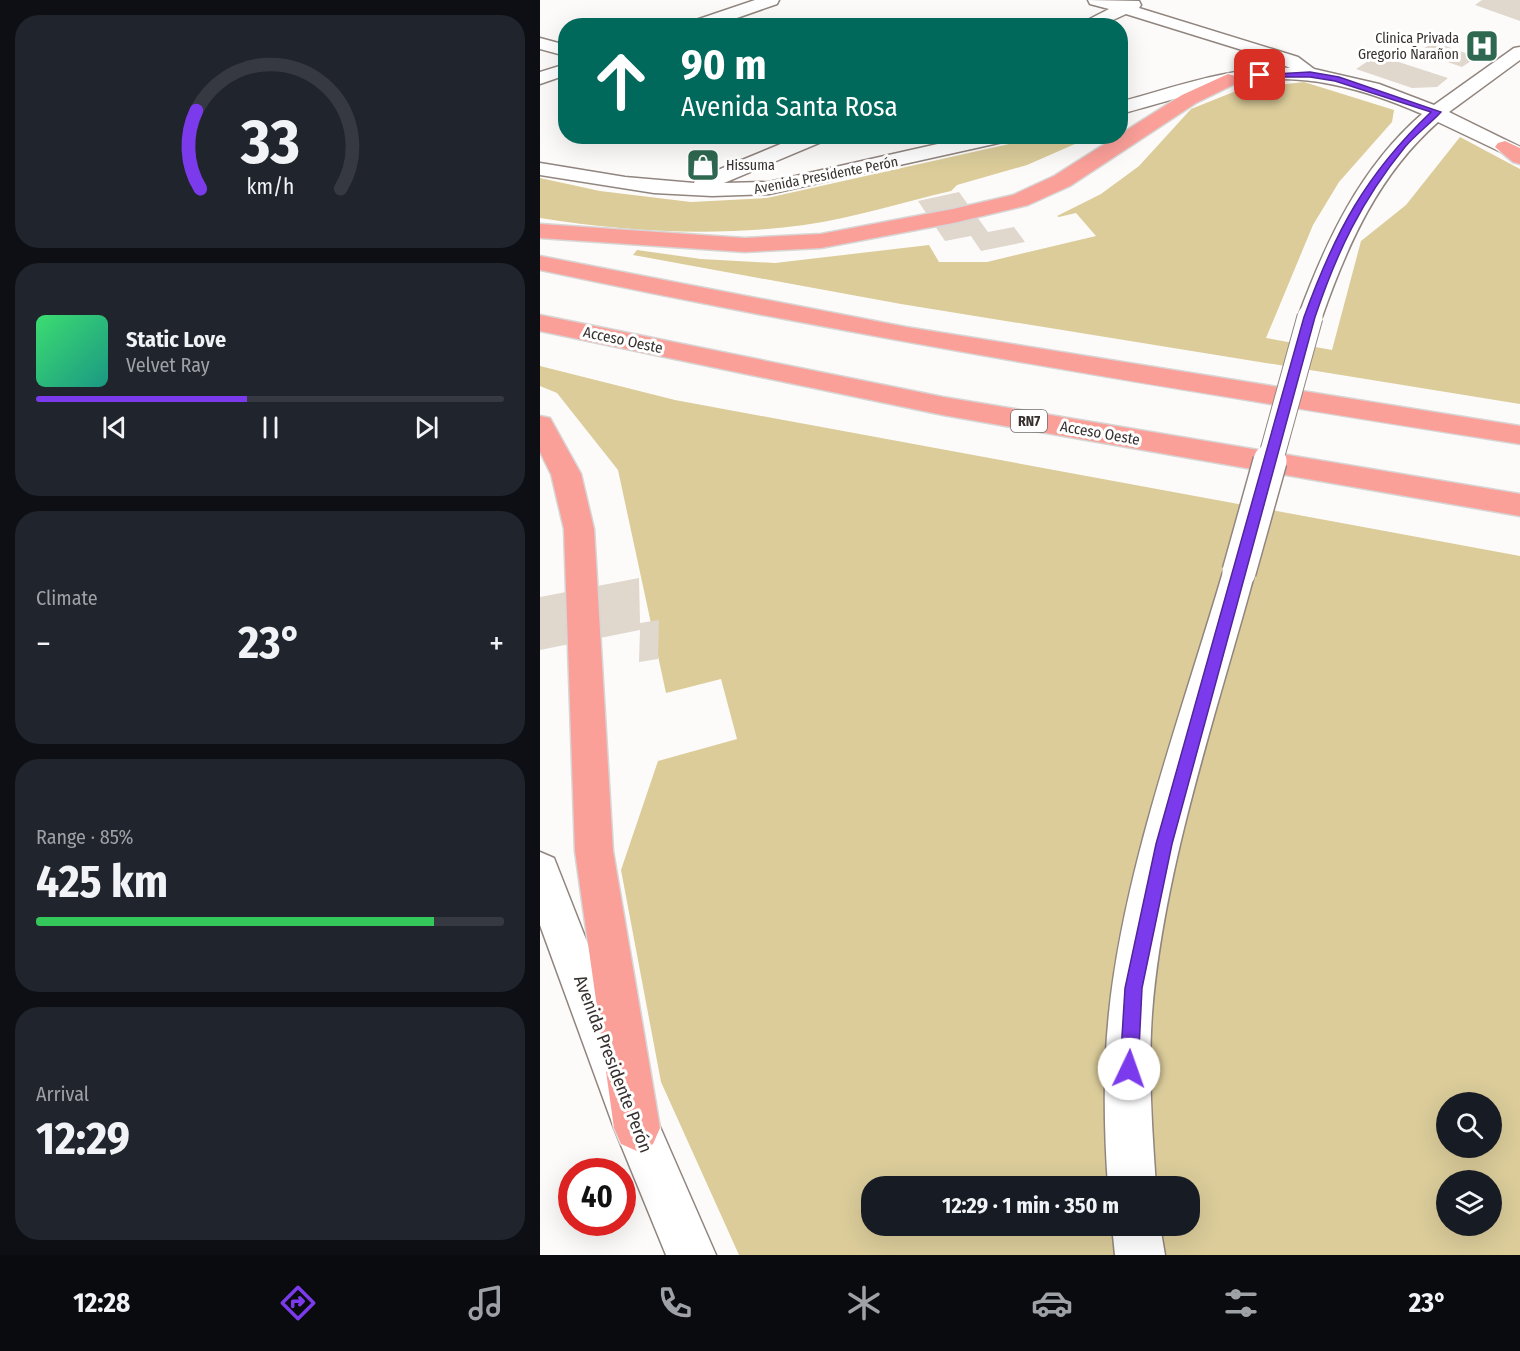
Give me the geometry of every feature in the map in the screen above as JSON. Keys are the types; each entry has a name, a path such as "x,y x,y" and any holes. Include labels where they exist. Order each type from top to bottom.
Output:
{"highway":[{"path":"1128,138 1189,99 1228,81"},
{"path":"540,231 745,245 820,241 953,216 1020,200 1062,181 1119,144"},
{"path":"540,263 824,320 1145,375 1520,435"},
{"name":"Acceso Oeste","path":"540,322 943,406 1520,505"},
{"path":"540,425 566,474 579,529 594,851 637,1128"}],"street":[{"path":"719,18 771,0"},
{"path":"1096,0 1274,54 1292,61 1310,74"},
{"path":"1102,18 1146,0"},
{"path":"540,44 558,49"},
{"path":"1132,1176 1128,1089 1134,988 1164,844 1310,317 1329,261 1353,214 1379,174 1404,142 1437,112 1520,52"},
{"path":"540,78 558,72"},
{"path":"1128,106 1228,81 1276,73 1310,74 1365,86 1437,112 1515,153"},
{"path":"789,144 851,171"},
{"path":"690,190 802,144"},
{"name":"Avenida Presidente Perón","path":"540,169 624,183 690,190 731,191 769,188 968,144"},
{"name":"Avenida Presidente Perón","path":"540,871 637,1128 692,1255"},
{"path":"1137,1236 1140,1255"}],"shaded area":[{"path":"1304,82 1394,110 1392,122 1339,182 1313,225 1266,338 1332,350 1361,241 1406,205 1460,137 1520,169 1520,404 901,304 633,255 637,250 701,259 775,263 929,245 939,262 987,262 1096,236 1076,213 1057,216 1101,194 1139,166 1191,109 1241,89"},
{"path":"1010,144 1075,144 1027,165 957,185 951,191 823,222 771,229 705,232 639,230 540,218 540,178 600,191 691,202 767,198"},
{"path":"540,366 675,400 1520,556 1520,1255 739,1255 661,1082 621,870 658,761 737,739 721,679 666,693 618,470 557,393 540,386"}],"building":[{"path":"1482,0 1520,0 1520,21 1475,5"},
{"path":"1434,42 1477,57 1462,67 1418,52"},
{"path":"1377,55 1448,78 1437,87 1412,88 1356,69"},
{"path":"959,192 988,232 1014,227 1025,242 981,251 971,236 945,241 918,201"},
{"path":"639,578 640,623 659,620 658,659 639,662 640,630 540,650 540,597"}],"place":[{"name":"Clinica Privada Gregorio Ñarañon","path":"1482,46"},
{"name":"Hissuma","path":"703,165"}],"route":[{"path":"1129,1069 1134,988 1164,844 1310,317 1329,261 1353,214 1379,174 1404,142 1437,112 1337,78 1310,74 1260,75"}]}
